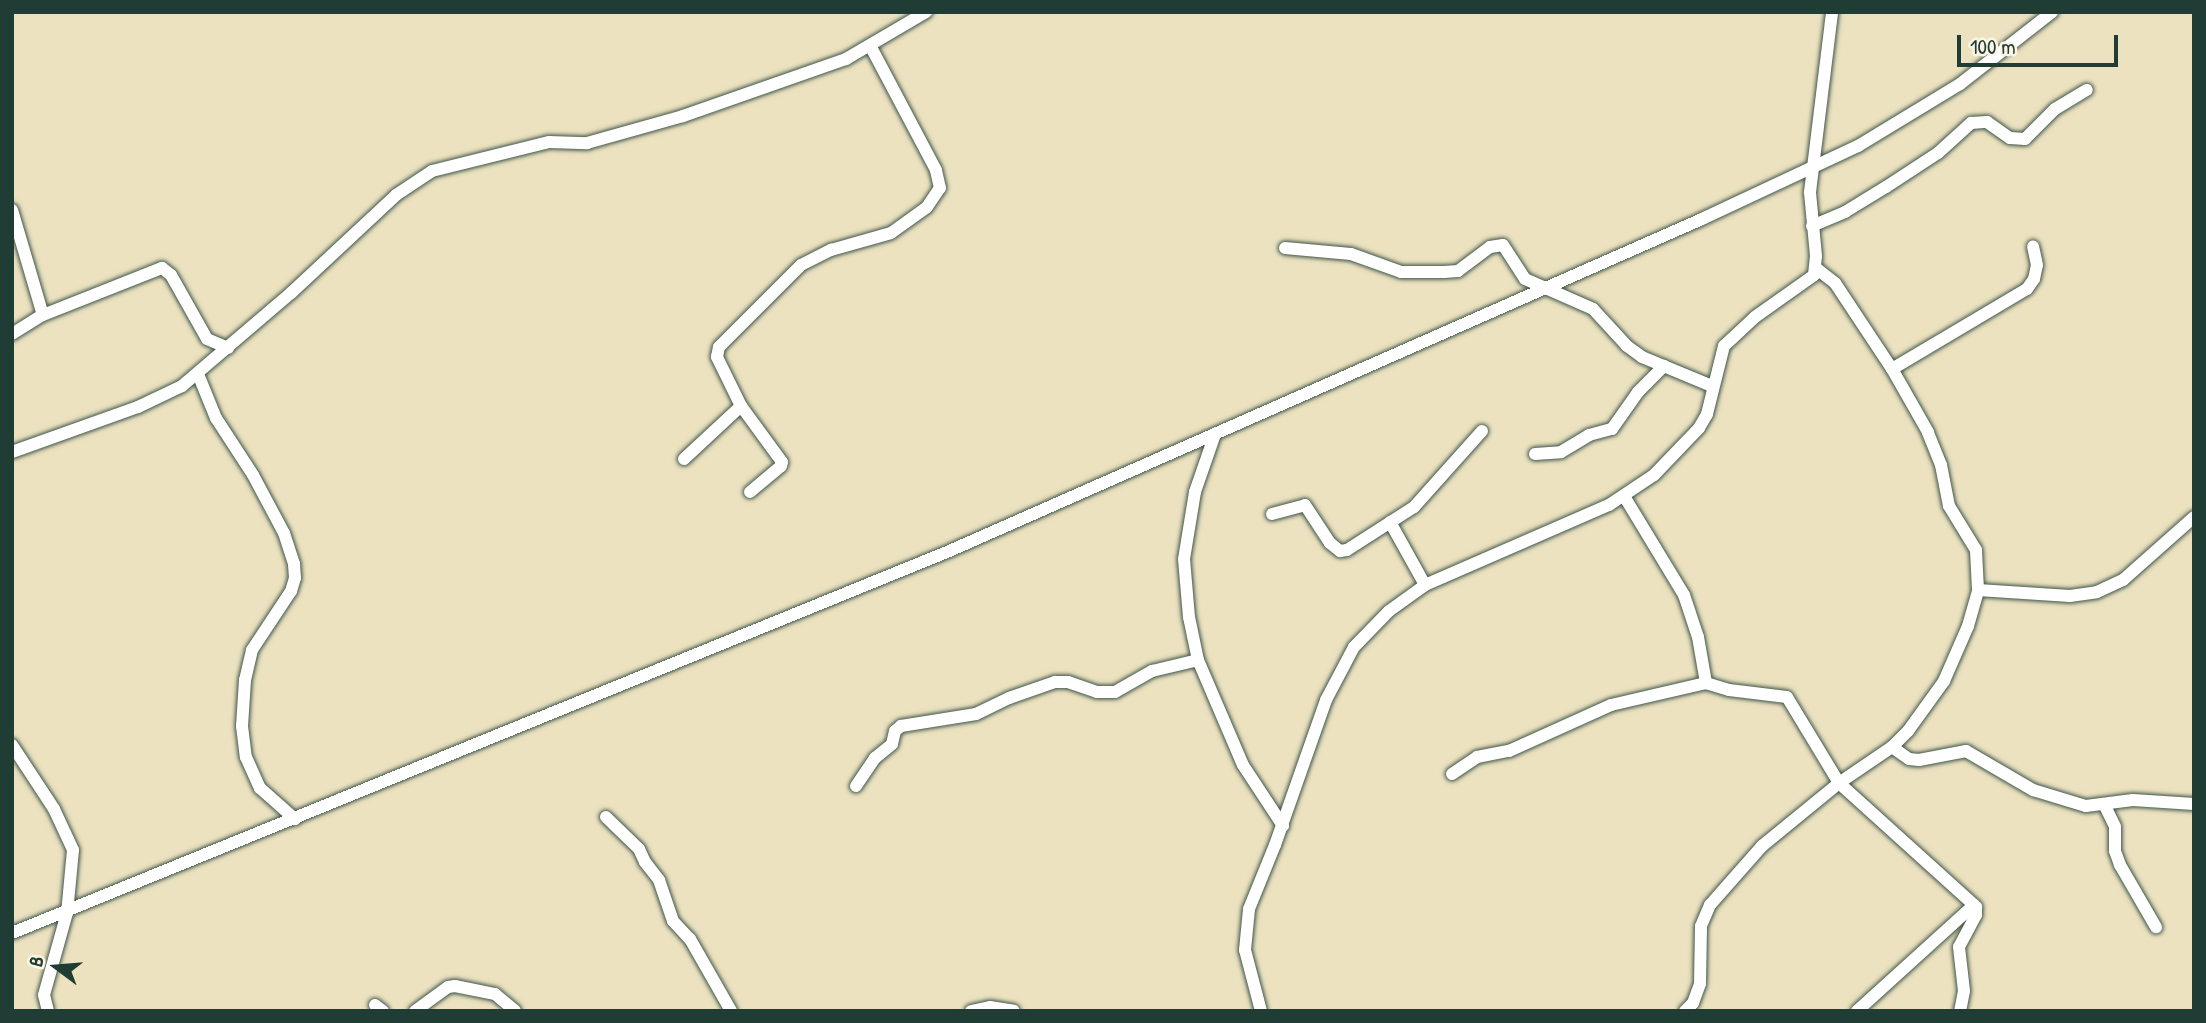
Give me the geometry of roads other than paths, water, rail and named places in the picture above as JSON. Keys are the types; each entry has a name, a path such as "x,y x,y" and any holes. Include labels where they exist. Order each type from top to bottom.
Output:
{"street":[{"path":"13,451 138,407 176,390 228,348 396,195 432,171 456,162 549,142 587,143 616,136 823,68 871,47 926,12"},
{"path":"1261,1011 1249,968 1245,934 1254,893 1283,826 1326,701 1354,647 1389,611 1425,585 1624,496 1654,475 1699,428 1707,414 1719,357 1734,334 1809,282 1817,269 1812,226 1811,170 1832,12"},
{"path":"12,933 67,913 851,592 1214,437 1811,170 1858,146 1960,85 2052,12"},
{"path":"750,492 781,467 782,462 741,406 717,357 719,346 801,265 831,250 891,233 926,207 940,188 936,170 871,47"},
{"path":"1812,226 1845,212 1886,187 1938,153 1971,123 1987,122 2010,138 2025,139 2055,109 2087,90"},
{"path":"12,210 43,316"},
{"path":"1285,248 1351,254 1401,272 1433,272 1458,271 1490,247 1503,245 1525,279 1593,309 1627,346 1642,357 1712,386"},
{"path":"1892,369 1921,349 2027,289 2034,279 2037,265 2033,246"},
{"path":"12,334 43,316 149,272 165,268 207,339 228,348"},
{"path":"1685,1011 1697,994 1702,975 1700,939 1706,910 1762,846 1839,783 1892,747 1930,705 1959,651 1978,590 1976,550 1949,506 1941,465 1928,432 1892,369 1835,283 1817,269"},
{"path":"1535,454 1561,452 1589,435 1612,429 1638,392 1664,366"},
{"path":"198,374 216,418 253,475 284,533 294,564 295,578 291,591 252,650 245,680 242,726 246,757 260,788 295,819"},
{"path":"684,459 741,406"},
{"path":"1272,514 1305,505 1330,543 1340,551 1347,550 1414,507 1482,431"},
{"path":"1214,437 1195,492 1184,559 1189,617 1199,660 1243,765 1283,826"},
{"path":"1624,496 1684,595 1698,637 1706,683"},
{"path":"1978,590 2070,596 2096,592 2123,580 2194,517"},
{"path":"1390,522 1425,585"},
{"path":"856,786 874,758 890,748 895,731 901,726 966,717 1055,682 1068,682 1097,692 1115,692 1162,667 1199,660"},
{"path":"1452,774 1477,757 1508,751 1611,705 1706,683 1729,690 1787,697 1839,783 1974,905 1976,915 1959,947 1964,991 1960,1011"},
{"path":"12,745 54,809 74,850 67,913 44,995 50,1010"},
{"path":"1892,747 1909,759 1919,760 1966,751 2033,790 2086,806 2133,800 2194,804"},
{"path":"2104,804 2115,827 2115,851 2120,865 2156,927"},
{"path":"606,817 639,849 659,880 673,921 690,939 732,1011"},
{"path":"1857,1011 1974,905"},
{"path":"415,1011 448,986 455,986 495,994 515,1011"},
{"path":"971,1011 990,1007 1014,1011"}]}
